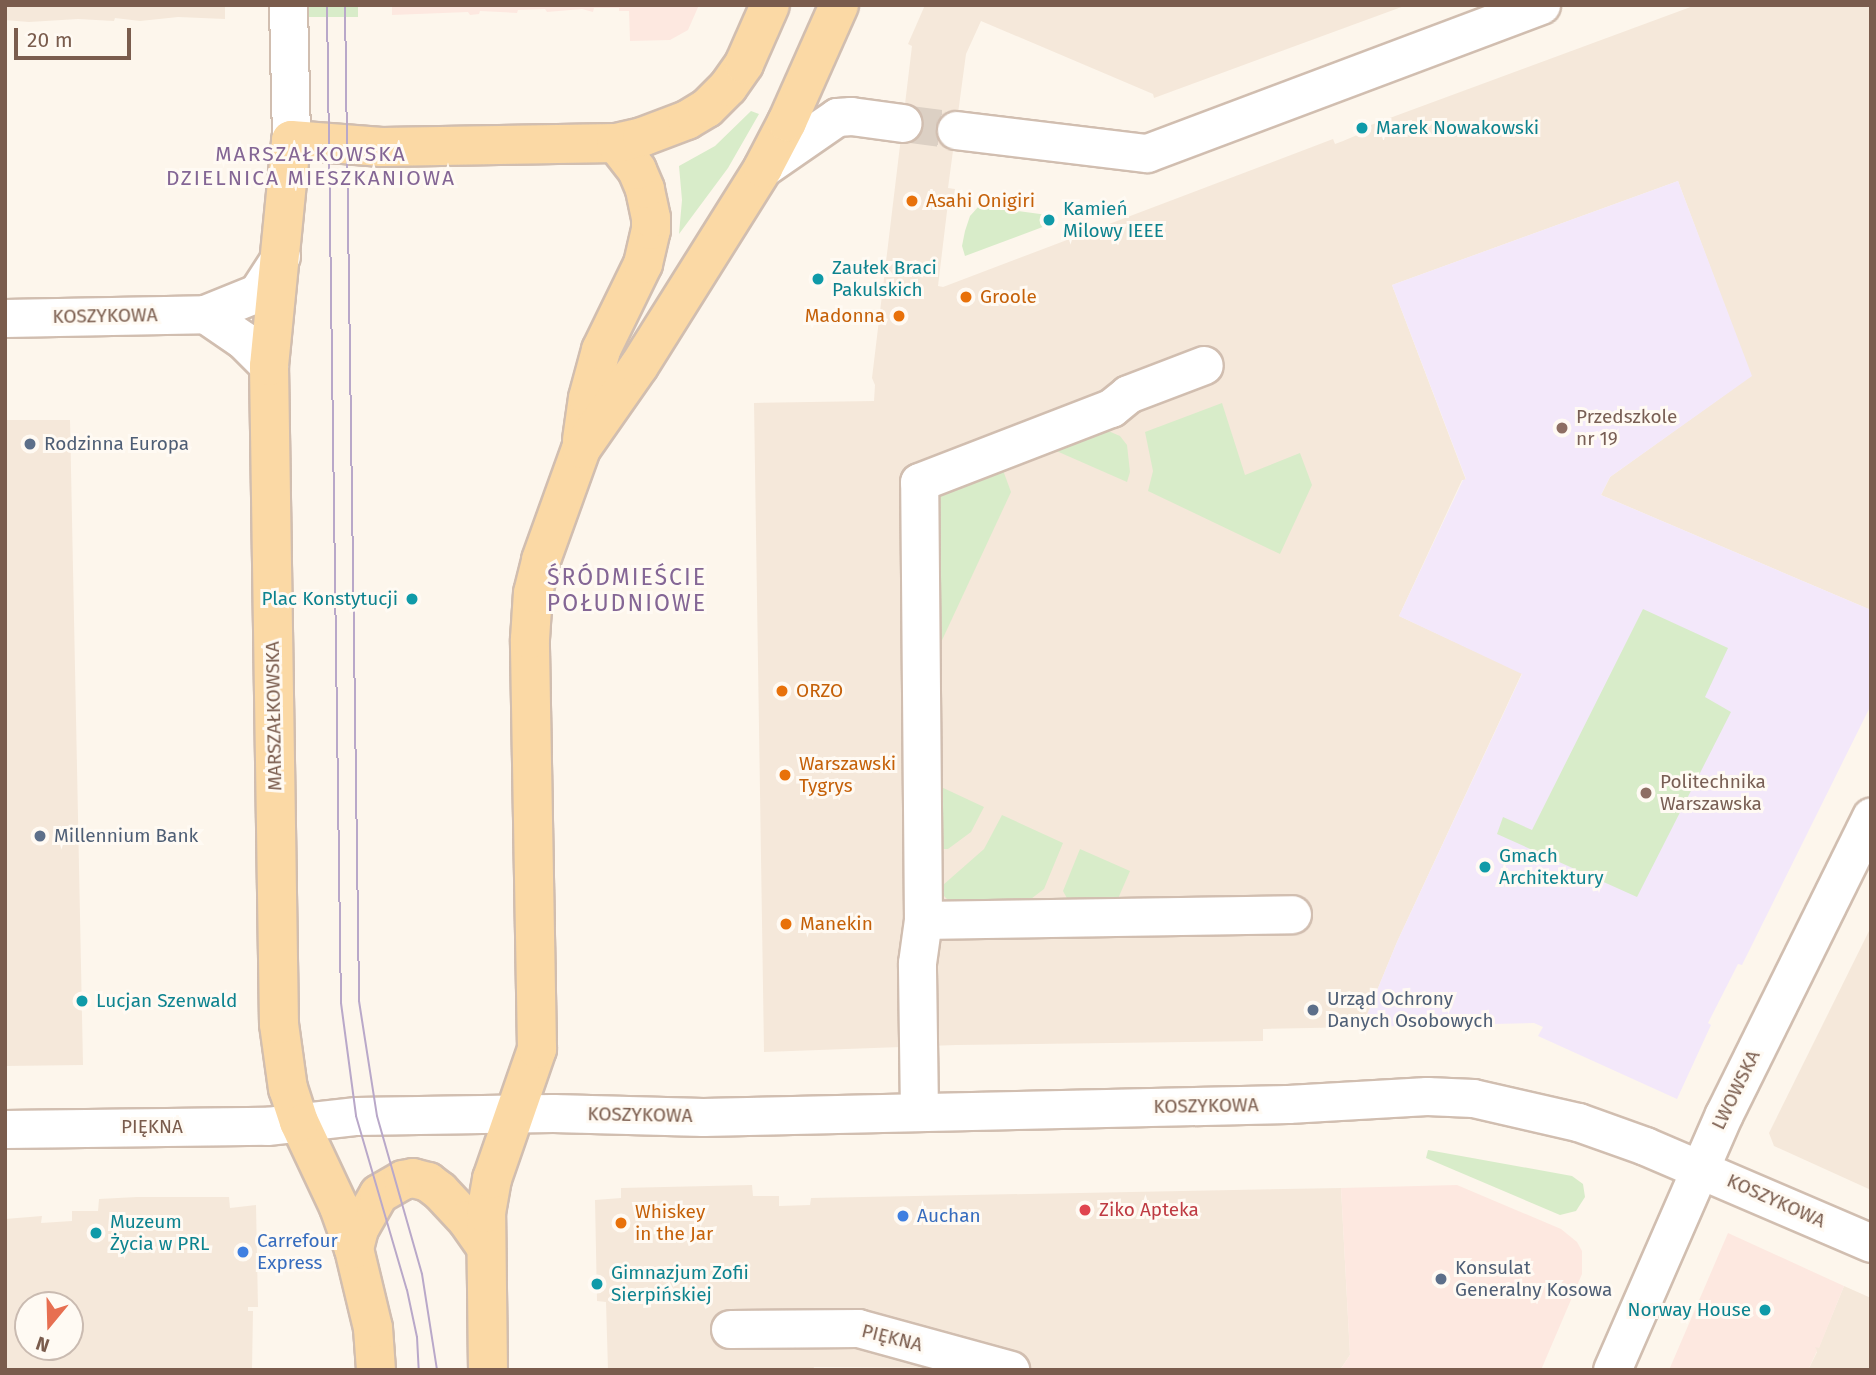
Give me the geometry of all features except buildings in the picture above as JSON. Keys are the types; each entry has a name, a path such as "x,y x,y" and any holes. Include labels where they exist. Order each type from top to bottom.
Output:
{"main road":[{"path":"291,139 382,147 616,143 687,120 707,108 728,87 744,64 770,5"},
{"path":"488,1370 486,1213 492,1179 537,1049 530,639 533,593 550,526 581,449 639,366 763,168 788,122 839,5"},
{"name":"MARSZAŁKOWSKA","path":"291,139 269,366 279,1024 288,1089 299,1122 339,1207 354,1249 373,1328 376,1370"},
{"path":"581,449 588,398 601,350 643,264 651,230 652,218 645,189 637,170 616,143"},
{"path":"354,1249 359,1229 379,1194 403,1180 413,1178 428,1182 440,1191 467,1220 486,1247"}],"street":[{"name":"MARSZAŁKOWSKA","path":"288,5 291,139"},
{"path":"956,130 1147,153 1541,5"},
{"path":"763,168 837,117 851,116 903,123"},
{"name":"KOSZYKOWA","path":"5,318 205,314 257,293 281,256"},
{"path":"205,314 243,340 269,366"},
{"path":"919,1112 917,963 923,920 919,481 1111,408 1128,394 1204,365"},
{"name":"LWOWSKA","path":"1612,1370 1699,1167 1871,816"},
{"path":"923,920 1292,914"},
{"name":"KOSZYKOWA","path":"515,1114 675,1117 1324,1103 1427,1096 1473,1098 1578,1122 1699,1167 1871,1244"},
{"path":"299,1122 355,1116 515,1114"},
{"name":"PIĘKNA","path":"5,1129 267,1126 299,1122"},
{"name":"PIĘKNA","path":"730,1329 859,1328 1010,1370"}],"shaded area":[{"path":"5,5 225,5 225,19 178,17 140,21 115,18 114,21 78,19 29,22 5,20"},
{"path":"392,5 699,5 688,30 670,40 630,41 629,11 619,11 619,8 594,8 593,12 582,9 547,12 545,9 518,10 517,13 480,11 479,14 470,15 468,12 392,15"},
{"path":"925,5 1407,5 1154,98 1153,94 981,21 966,54 948,188 955,189 953,203 948,203 938,286 943,287 1333,139 1335,144 1362,133 1360,129 1696,5 1871,5 1871,610 1601,495 1610,477 1751,376 1678,181 1392,285 1466,480 1462,480 1399,616 1522,673 1397,942 1362,1027 1263,1029 1263,1041 956,1045 764,1052 754,403 874,401 875,385 872,378 912,46 908,44"},
{"name":"Politechnika Warszawska","path":"1678,181 1752,376 1610,477 1601,495 1871,610 1871,705 1742,965 1738,964 1708,1023 1711,1025 1677,1099 1538,1036 1543,1027 1534,1023 1362,1027 1397,942 1522,674 1399,616 1463,480 1466,479 1392,285"},
{"path":"5,420 70,420 83,1065 5,1066"},
{"path":"1871,927 1871,1190 1774,1146 1769,1133"},
{"path":"752,1185 753,1196 779,1196 779,1206 810,1205 811,1198 1341,1188 1350,1355 1340,1370 814,1367 813,1370 608,1370 606,1302 597,1301 595,1200 621,1198 621,1188"},
{"path":"1457,1185 1561,1229 1577,1242 1582,1251 1582,1274 1541,1370 1340,1370 1350,1355 1341,1188"},
{"path":"137,1197 229,1197 230,1208 256,1205 258,1307 248,1307 248,1311 253,1311 252,1370 5,1370 5,1219 42,1216 41,1223 72,1221 72,1211 98,1211 99,1199"},
{"name":"Norway House","path":"1728,1233 1844,1286 1819,1348 1815,1347 1817,1351 1808,1370 1669,1370"},
{"path":"1844,1286 1871,1298 1871,1370 1808,1370 1817,1352 1814,1350 1815,1346 1819,1347"}],"green space":[{"path":"307,5 358,5 358,17 307,17"},
{"path":"751,111 759,114 728,168 679,234 682,200 679,166 715,146"},
{"path":"979,206 1055,216 1056,222 965,256 962,246 965,231 970,216"},
{"path":"1222,403 1245,475 1300,453 1312,485 1280,554 1148,491 1153,471 1145,432"},
{"path":"1099,427 1120,436 1127,445 1130,472 1127,482 1045,446"},
{"path":"1000,462 1011,492 937,651 934,489"},
{"path":"1643,609 1728,648 1705,697 1731,712 1637,897 1497,834 1503,817 1532,830"},
{"path":"939,786 984,807 971,832 948,849 938,849"},
{"path":"1002,815 1063,843 1044,889 1023,905 950,902 944,896 943,885 984,849"},
{"path":"1080,849 1130,871 1117,901 1069,902 1063,891"},
{"path":"1428,1150 1572,1176 1583,1184 1585,1197 1576,1211 1560,1215 1426,1158"}],"tunnel":[{"path":"903,123 956,130"}],"tram line":[{"path":"327,5 341,1003 356,1116 407,1290 417,1337 419,1370"},
{"path":"345,5 359,1001 377,1116 422,1274 437,1370"}],"place":[{"name":"Marek Nowakowski","path":"1362,128"},
{"name":"Asahi Onigiri","path":"912,201"},
{"name":"Kamień Milowy IEEE","path":"1049,220"},
{"name":"Zaułek Braci Pakulskich","path":"818,279"},
{"name":"Groole","path":"966,297"},
{"name":"Madonna","path":"899,316"},
{"name":"Przedszkole nr 19","path":"1562,428"},
{"name":"Rodzinna Europa","path":"30,444"},
{"name":"Plac Konstytucji","path":"412,599"},
{"name":"ORZO","path":"782,691"},
{"name":"Warszawski Tygrys","path":"785,775"},
{"name":"Politechnika Warszawska","path":"1646,793"},
{"name":"Millennium Bank","path":"40,836"},
{"name":"Gmach Architektury","path":"1485,867"},
{"name":"Manekin","path":"786,924"},
{"name":"Lucjan Szenwald","path":"82,1001"},
{"name":"Urząd Ochrony Danych Osobowych","path":"1313,1010"},
{"name":"Ziko Apteka","path":"1085,1210"},
{"name":"Auchan","path":"903,1216"},
{"name":"Whiskey in the Jar","path":"621,1223"},
{"name":"Muzeum Życia w PRL","path":"96,1233"},
{"name":"Carrefour Express","path":"243,1252"},
{"name":"Konsulat Generalny Kosowa","path":"1441,1279"},
{"name":"Gimnazjum Zofii Sierpińskiej","path":"597,1284"},
{"name":"Norway House","path":"1765,1310"}],"district":[{"name":"MARSZAŁKOWSKA DZIELNICA MIESZKANIOWA","path":"311,166"},
{"name":"ŚRÓDMIEŚCIE POŁUDNIOWE","path":"627,590"}]}
